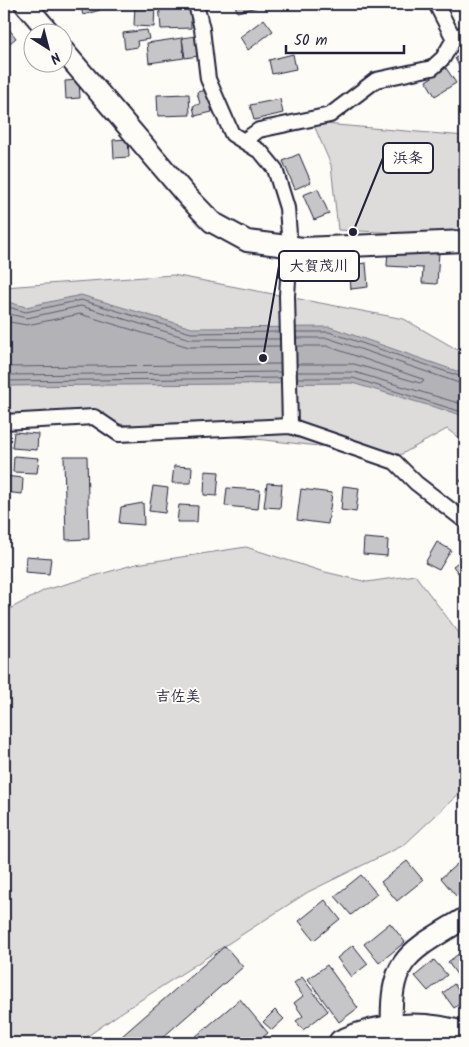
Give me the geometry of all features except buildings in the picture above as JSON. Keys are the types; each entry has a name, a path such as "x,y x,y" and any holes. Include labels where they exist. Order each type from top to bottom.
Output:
{"highway":[{"path":"342,1043 361,1034 383,1035 414,1028 451,1032 465,1036"}],"street":[{"path":"25,4 40,22"},
{"path":"196,4 202,29 208,79 232,134 245,140 261,152 275,169 287,208 290,248 288,296 291,421"},
{"path":"245,140 259,130 330,115 376,80 432,68 460,36 436,4"},
{"path":"72,61 174,182 212,222 247,241 290,248 465,241"},
{"path":"4,422 94,417 119,434 291,421 394,462 416,483 465,521"},
{"path":"383,1035 392,985 400,965 410,954 465,918"}],"shaded area":[{"path":"313,123 465,136 465,236 338,230 331,165"},
{"path":"173,275 404,319 465,354 465,443 447,429 400,455 102,422 4,418 4,287"},
{"path":"246,547 321,571 367,582 415,575 465,641 465,788 404,845 308,892 119,1014 78,1043 4,1043 4,612 45,590 136,564"}],"water":[{"path":"81,295 192,328 330,327 465,374 465,419 458,414 352,383 4,386 4,301 26,307"}],"place":[{"name":"浜条","path":"353,232"},
{"name":"大賀茂川","path":"263,358"}],"district":[{"name":"吉佐美","path":"178,696"}]}
